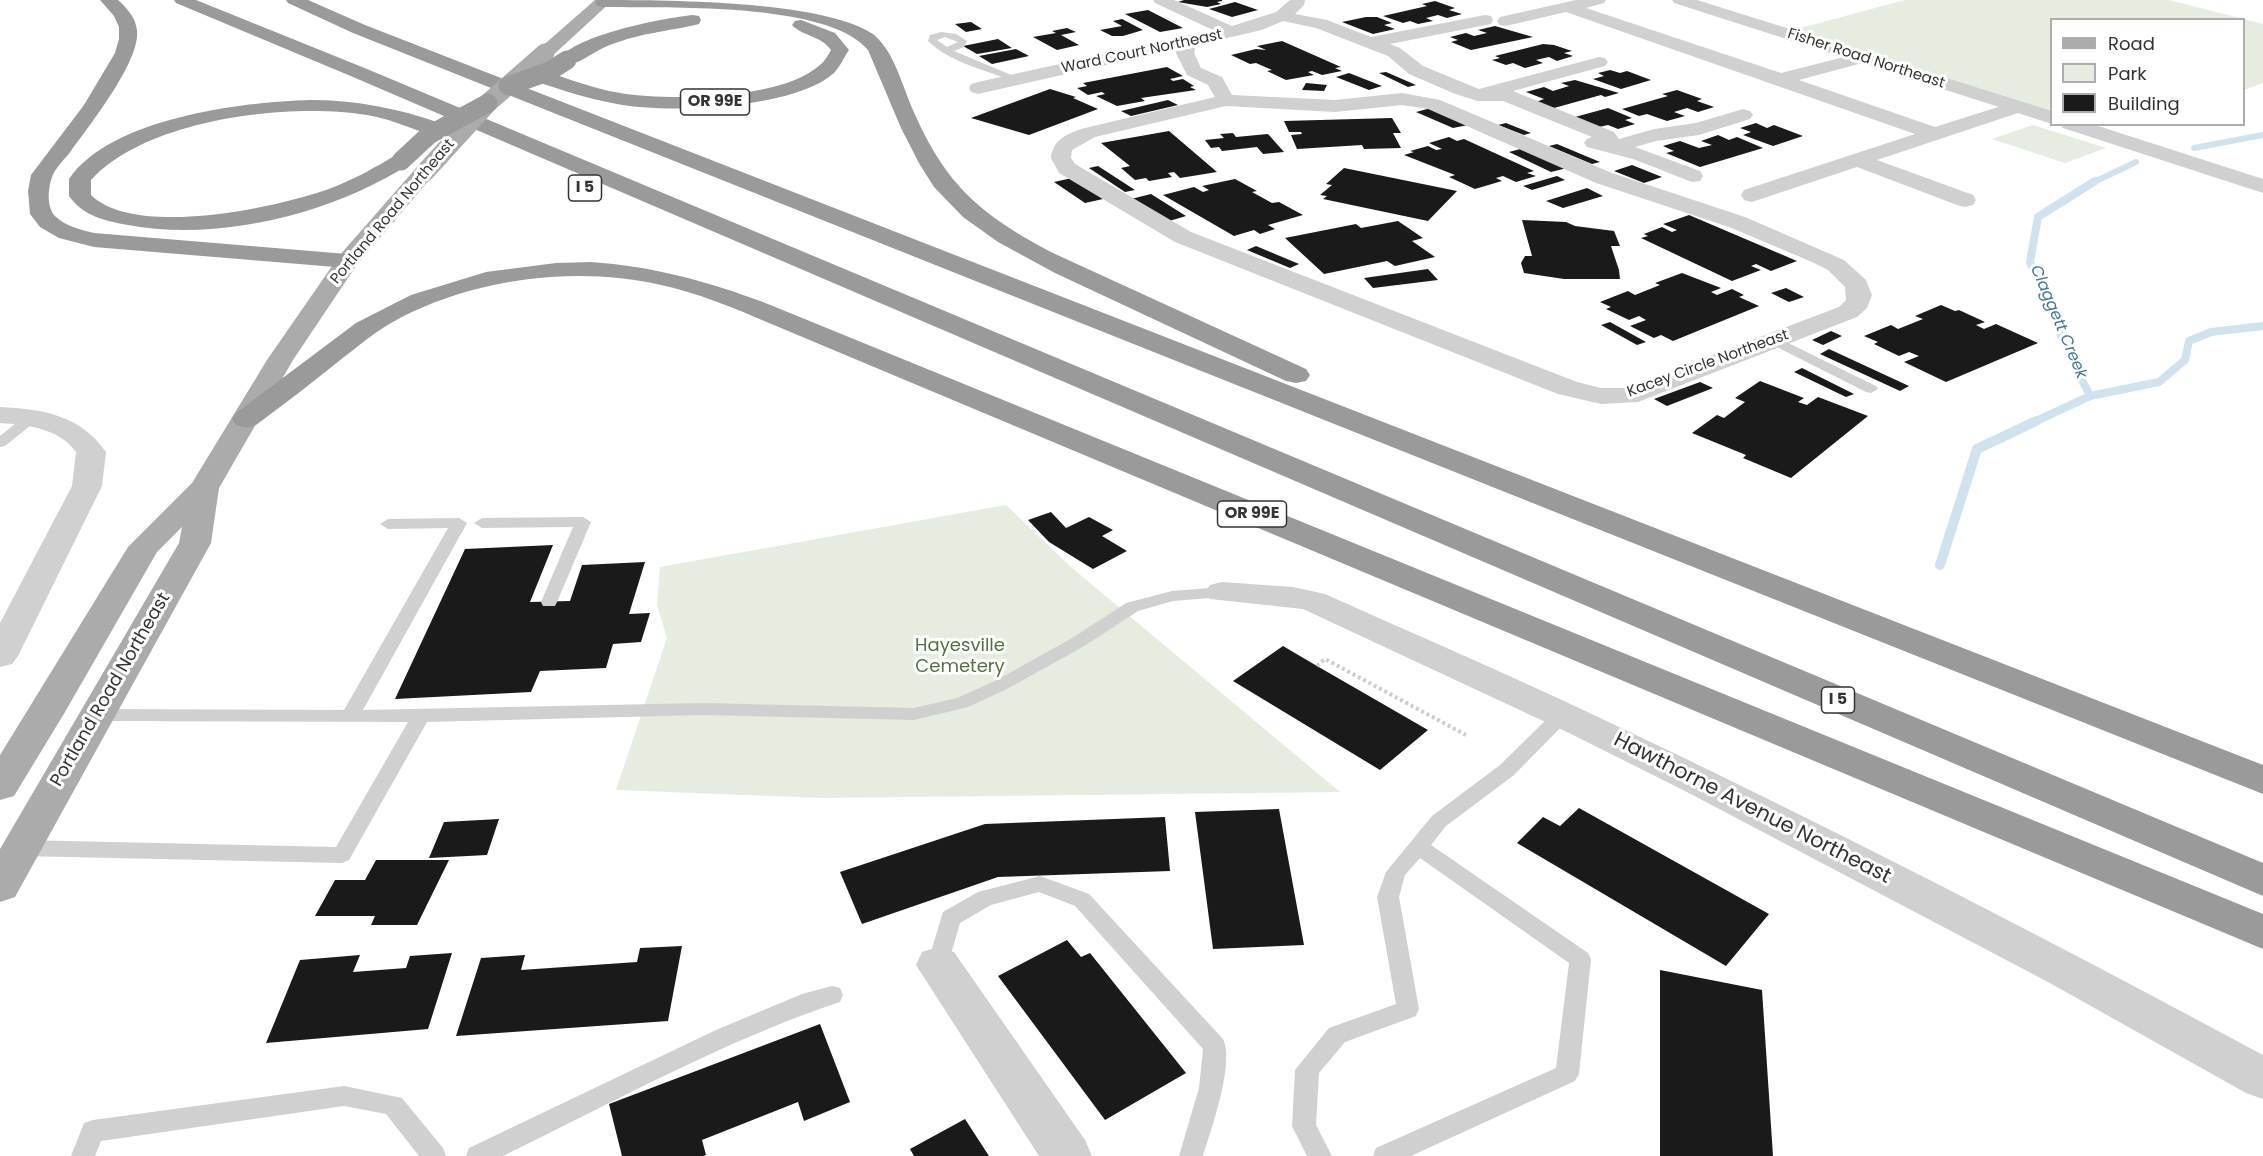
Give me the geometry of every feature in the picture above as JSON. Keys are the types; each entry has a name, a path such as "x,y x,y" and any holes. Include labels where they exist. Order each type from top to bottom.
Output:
{"highway":[{"path":"108,0 120,10 126,21 128,41 115,73 42,175 37,193 38,209 42,216 60,230 94,240 347,261"},
{"name":"I 5","path":"182,0 2263,880"},
{"path":"296,0 447,45"},
{"path":"296,0 359,28 2263,780"},
{"path":"603,1 776,10 824,18 852,29 875,46 924,157 944,186 970,212 1005,235 1075,273 1627,527"},
{"name":"OR 99E","path":"508,86 550,71 620,34 657,25 708,19 762,19 797,24 830,37 840,50 831,68 793,87 746,98 701,103 641,102 600,95 511,66"},
{"name":"I 5","path":"488,103 429,135 401,160 351,188 319,200 245,217 159,223 120,218 91,207 80,196 80,179 98,161 126,145 166,129 192,122 241,112 309,106 340,106 392,115 421,123 670,222 1107,410 1413,520"},
{"name":"OR 99E","path":"246,419 370,325 422,299 477,283 535,273 580,269 660,277 707,291 847,346 2263,932"}],"main road":[{"name":"Portland Road Northeast","path":"0,786 47,712 144,547 204,488 280,360 347,261 488,103 603,1"},
{"name":"Portland Road Northeast","path":"0,886 195,543 204,488"}],"street":[{"path":"1161,0 1230,32"},
{"name":"Ward Court Northeast","path":"978,87 1230,32 1282,16 1299,0"},
{"path":"1506,21 1598,0"},
{"name":"Fisher Road Northeast","path":"1680,0 2050,117"},
{"path":"1567,7 1935,134"},
{"path":"1282,16 1321,24 1394,52 1425,75 1477,95 1483,102 1578,140 1614,147 1692,176"},
{"path":"1368,43 1485,20"},
{"path":"1188,42 1185,53 1194,71 1215,74"},
{"name":"Kacey Circle Northeast","path":"1188,42 1215,74 1335,106 1402,99 1433,104 1604,178 1747,226 1836,265 1857,285 1860,295 1858,303 1848,312 1628,396 1600,396 1568,388 1183,237 1067,168 1061,158 1062,148 1072,140 1215,74"},
{"path":"1780,79 1860,57"},
{"path":"1477,95 1599,62"},
{"path":"1752,195 2017,107"},
{"path":"1614,147 1654,135 1700,129 1743,115"},
{"path":"2076,126 2263,186"},
{"path":"1857,160 1965,200"},
{"path":"0,415 31,418 67,429 79,436 91,452 87,486 0,656"},
{"name":"Hawthorne Avenue Northeast","path":"1222,592 1293,597 1313,601 1562,715 1697,780 1893,880 2074,975 2263,1079"},
{"path":"938,964 1067,1156"}],"lane":[{"path":"948,50 1016,79"},
{"path":"1774,340 1871,389"},
{"path":"0,444 31,418"},
{"path":"482,523 583,522 549,602"},
{"path":"350,716 459,523 388,524"},
{"path":"97,715 421,716 703,709 914,714 962,703 1001,686 1080,641 1132,607 1172,596 1222,592"},
{"path":"1320,1156 1304,1126 1307,1070 1337,1035 1408,1009 1388,897 1396,872 1439,821 1507,770 1562,715"},
{"path":"22,848 342,855 421,716"},
{"path":"1385,1156 1568,1074 1578,982 1580,959 1418,846"},
{"path":"938,964 951,918 986,898 1040,884 1082,900 1215,1046 1211,1088 1191,1156"},
{"path":"478,1156 724,1037 810,1001 832,995"},
{"path":"83,1156 93,1131 344,1096 393,1105 434,1156"}],"path":[{"path":"1317,666 1325,659 1466,735"}],"green space":[{"path":"1905,0 2169,0 2240,18 2050,18 2050,112 1793,30"},
{"path":"2245,19 2263,24 2263,83 2245,90"},
{"path":"2033,125 2106,148 2065,163 1992,139"},
{"name":"Hayesville Cemetery","path":"1006,505 1072,568 1340,792 823,798 616,790 667,638 657,605 660,567"}],"building":[{"path":"1184,0 1222,1 1217,2 1221,4 1207,7 1178,2"},
{"path":"1435,1 1455,8 1449,10 1462,14 1447,18 1438,15 1426,18 1433,21 1418,24 1410,21 1403,23 1383,16 1427,6 1422,4"},
{"path":"1235,2 1258,10 1232,17 1209,9"},
{"path":"1148,10 1183,28 1160,32 1125,14"},
{"path":"1377,17 1392,23 1384,25 1395,29 1373,34 1342,22"},
{"path":"1122,19 1143,30 1123,36 1112,36 1100,30 1122,26 1113,21"},
{"path":"971,22 982,29 966,32 955,24"},
{"path":"1495,26 1533,37 1471,50 1451,42 1458,40 1450,37 1466,33 1474,36 1487,33 1478,30"},
{"path":"1067,28 1076,32 1061,35 1079,45 1057,50 1033,37 1056,33 1052,31"},
{"path":"998,39 1012,48 977,54 963,46"},
{"path":"1282,41 1341,67 1335,68 1342,71 1322,75 1312,71 1308,72 1314,75 1286,80 1267,71 1272,70 1256,63 1250,64 1231,55 1256,49 1266,50 1257,46"},
{"path":"1543,44 1572,51 1564,53 1573,56 1557,61 1549,57 1536,60 1543,63 1525,68 1513,63 1506,65 1492,60 1500,58 1495,56"},
{"path":"1016,49 1029,56 992,64 979,56"},
{"path":"1167,67 1183,76 1170,79 1173,81 1183,79 1196,90 1141,98 1145,101 1117,106 1096,96 1105,94 1102,92 1088,95 1077,88 1087,86 1083,83"},
{"path":"1610,70 1620,73 1627,71 1651,80 1621,89 1593,79 1604,76 1598,73"},
{"path":"1386,72 1416,85 1408,87 1379,73"},
{"path":"1349,73 1382,86 1369,90 1336,77"},
{"path":"1575,80 1619,93 1605,97 1601,95 1554,108 1536,102 1544,99 1526,92 1544,87 1553,91 1569,86 1561,83"},
{"path":"1306,83 1327,85 1324,91 1302,90"},
{"path":"1050,89 1076,97 1073,98 1098,109 1029,135 971,118"},
{"path":"1677,90 1702,99 1697,101 1714,107 1698,112 1687,108 1674,112 1685,116 1667,121 1647,114 1639,116 1622,109 1668,96 1662,94"},
{"path":"1168,100 1178,105 1131,116 1121,111"},
{"path":"1431,108 1468,125 1453,128 1416,112"},
{"path":"1608,108 1632,118 1625,120 1635,124 1618,129 1608,125 1599,127 1575,117"},
{"path":"1392,118 1401,133 1393,133 1401,148 1364,149 1362,145 1297,149 1291,135 1302,134 1301,132 1289,132 1284,121"},
{"path":"1506,123 1531,133 1524,135 1498,125"},
{"path":"1756,123 1767,128 1774,125 1803,136 1773,146 1743,135 1751,132 1740,128"},
{"path":"1169,131 1217,172 1180,178 1174,172 1168,173 1172,177 1149,181 1146,178 1135,180 1121,168 1130,166 1101,143"},
{"path":"1233,133 1236,137 1268,134 1284,152 1263,154 1257,147 1222,151 1219,147 1211,148 1205,140 1224,138 1220,134"},
{"path":"1718,135 1729,140 1737,137 1763,148 1700,167 1666,153 1674,151 1663,146 1680,141 1699,148 1712,145 1701,141"},
{"path":"1449,137 1457,141 1464,139 1534,171 1527,173 1536,176 1516,182 1503,176 1496,178 1502,181 1475,189 1449,177 1455,175 1404,155 1428,146 1436,150 1442,149 1429,143"},
{"path":"1557,144 1600,162 1592,164 1549,146"},
{"path":"1524,148 1567,168 1551,172 1509,152"},
{"path":"1632,165 1662,177 1644,183 1614,171"},
{"path":"1098,166 1135,190 1125,192 1089,168"},
{"path":"1344,168 1457,191 1428,221 1323,199 1327,196 1320,195 1332,185 1326,184"},
{"path":"1557,176 1565,180 1532,190 1523,186"},
{"path":"1072,178 1103,199 1085,203 1054,182"},
{"path":"1235,179 1257,191 1252,192 1272,203 1279,202 1303,215 1268,225 1275,229 1260,234 1254,230 1234,236 1163,195 1194,187 1203,192 1209,190 1202,186"},
{"path":"1587,188 1603,196 1563,208 1546,201"},
{"path":"1151,194 1186,216 1166,222 1131,199"},
{"path":"1689,215 1797,261 1771,271 1756,264 1751,266 1761,270 1732,281 1641,238 1648,236 1644,234 1662,227 1672,232 1677,230 1663,224"},
{"path":"1522,220 1566,222 1575,226 1614,231 1620,246 1611,246 1620,279 1564,279 1524,273 1521,263 1525,256 1532,256"},
{"path":"1398,221 1423,238 1412,241 1435,257 1395,266 1387,261 1324,274 1285,238 1356,224 1361,228"},
{"path":"1256,246 1299,264 1290,268 1247,250"},
{"path":"1428,269 1438,280 1373,288 1364,278"},
{"path":"1682,273 1721,288 1711,292 1717,295 1732,289 1744,295 1739,297 1759,306 1673,341 1661,335 1654,338 1630,326 1646,320 1639,316 1629,320 1606,309 1611,307 1600,302 1628,291 1635,295 1660,285 1655,283"},
{"path":"1786,288 1804,297 1789,302 1771,293"},
{"path":"1941,305 1955,311 1959,310 1985,322 1976,325 1984,329 1996,324 2038,343 1946,382 1904,362 1919,356 1909,352 1899,356 1874,344 1878,342 1864,336 1891,325 1898,329 1923,319 1915,316"},
{"path":"1610,322 1646,342 1637,345 1601,325"},
{"path":"1831,331 1842,336 1823,345 1812,340"},
{"path":"1829,349 1909,386 1900,391 1820,354"},
{"path":"1802,368 1854,394 1846,397 1794,372"},
{"path":"1760,381 1804,398 1798,402 1807,405 1818,397 1868,416 1791,478 1743,458 1746,455 1692,433 1717,415 1724,418 1745,402 1735,398"},
{"path":"1700,382 1713,388 1667,406 1654,399"},
{"path":"1051,512 1066,528 1089,517 1113,530 1102,536 1127,551 1093,569 1049,542 1028,520"},
{"path":"553,545 530,602 570,601 582,565 645,562 629,614 650,613 641,642 613,644 606,668 540,671 531,692 395,699 465,549"},
{"path":"1283,646 1428,730 1380,770 1233,681"},
{"path":"1579,808 1769,914 1726,966 1517,843 1543,817 1560,826"},
{"path":"1279,809 1304,945 1213,949 1195,812"},
{"path":"1165,817 1170,871 998,877 862,924 840,872 985,824"},
{"path":"499,819 487,855 429,858 444,822"},
{"path":"376,860 449,860 417,925 371,925 375,916 315,916 335,880 365,880"},
{"path":"1067,940 1081,957 1090,953 1186,1073 1105,1120 998,976"},
{"path":"682,946 668,1021 456,1036 481,958 525,955 521,970 637,962 640,948"},
{"path":"452,953 428,1029 266,1043 300,960 360,955 353,972 406,968 410,956"},
{"path":"1660,970 1762,990 1773,1156 1660,1156"},
{"path":"820,1024 850,1102 804,1121 798,1102 702,1140 706,1155 703,1156 622,1156 609,1104"},
{"path":"965,1119 989,1156 914,1156 910,1149"}],"waterway":[{"name":"Claggett Creek","path":"2194,148 2263,135"},
{"name":"Claggett Creek","path":"2092,183 2136,162"},
{"name":"Claggett Creek","path":"2090,396 2067,350 2030,262 2038,217 2095,181"},
{"name":"Claggett Creek","path":"2090,396 2159,382 2185,360 2189,341 2211,332 2263,326"},
{"name":"Claggett Creek","path":"2032,423 2090,396"},
{"name":"Claggett Creek","path":"1940,565 1977,449 2036,421"}]}
